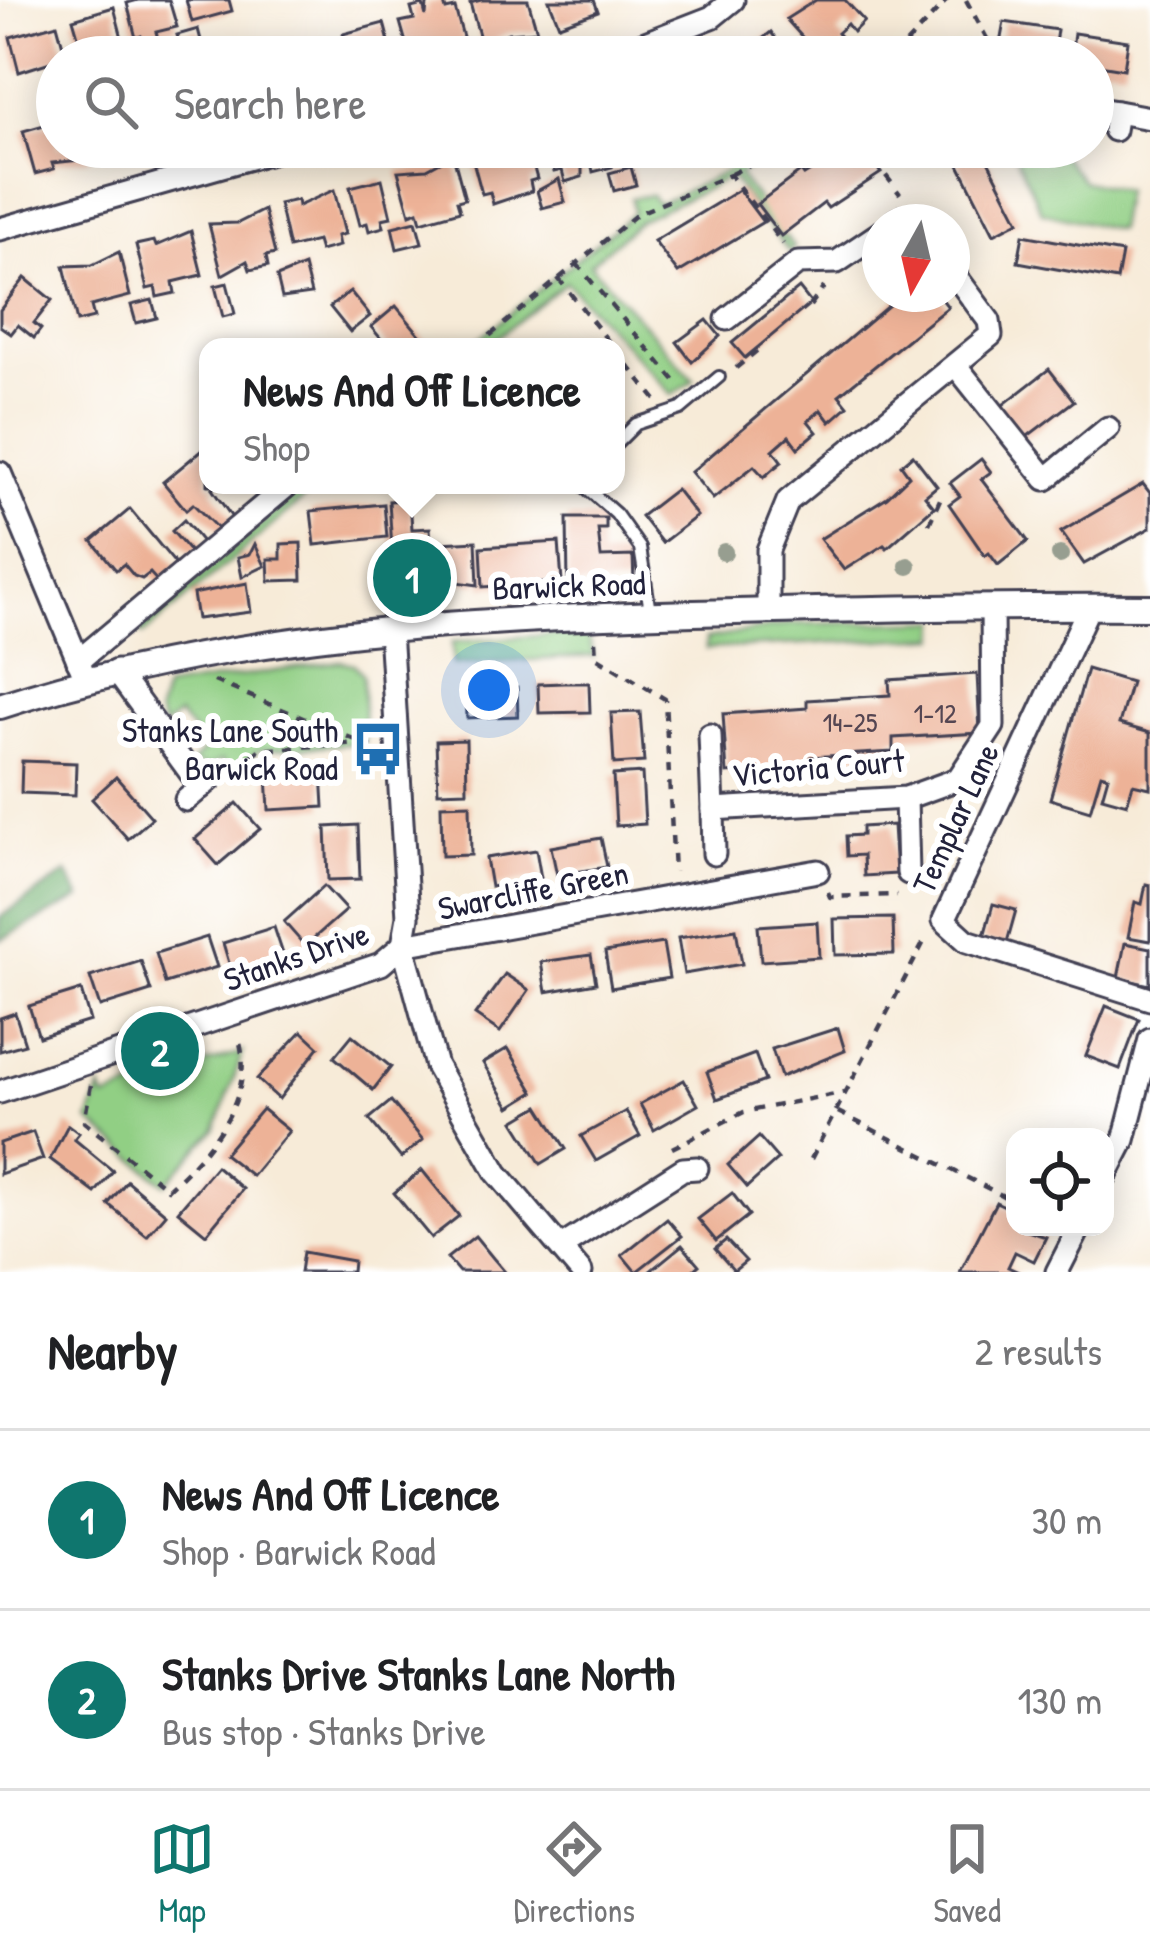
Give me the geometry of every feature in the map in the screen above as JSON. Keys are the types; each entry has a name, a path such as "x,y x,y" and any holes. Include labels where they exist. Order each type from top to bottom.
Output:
{"street":[{"path":"662,36 712,16 733,0"},
{"path":"1114,121 1150,118"},
{"path":"0,229 215,168"},
{"path":"727,319 798,263 838,262 862,245"},
{"path":"768,611 768,550 788,501 958,367 991,334 989,321 970,296"},
{"path":"958,367 1046,479 1108,428"},
{"path":"0,473 82,669 278,494"},
{"name":"Victoria Court","path":"713,809 907,798 958,779 993,726 992,607"},
{"name":"Templar Lane","path":"1089,607 944,920 967,941 1150,999"},
{"name":"Barwick Road","path":"0,706 82,669 116,671 263,643 390,630 650,614 1150,607"},
{"path":"390,630 408,916 403,945 436,1066 496,1173 581,1272"},
{"path":"116,671 202,787"},
{"name":"Victoria Court","path":"710,735 714,854"},
{"path":"907,798 908,873"},
{"name":"Swarcliffe Green","path":"403,945 430,945 818,871"},
{"name":"Stanks Drive","path":"0,1091 381,964 403,945"},
{"path":"1114,1159 1124,1139 1148,1045"},
{"path":"561,1247 690,1169"},
{"path":"1057,1272 1075,1236"}],"lane":[{"path":"625,435 636,424 691,400 719,377"},
{"path":"593,494 616,514 640,548 650,614"}],"path":[{"path":"914,36 947,0"},
{"path":"966,0 986,36"},
{"path":"487,338 637,214 744,168"},
{"path":"880,168 901,195 901,204"},
{"path":"730,175 798,263"},
{"path":"576,263 691,400"},
{"path":"558,278 605,338"},
{"path":"719,377 759,349"},
{"path":"625,362 667,414"},
{"path":"929,524 941,496"},
{"name":"Swarcliffe Green","path":"594,616 596,657 665,699 676,896"},
{"path":"204,676 397,758"},
{"path":"202,787 232,772 259,750 364,743"},
{"path":"818,871 830,898 909,895 908,873"},
{"path":"811,1160 930,930 944,920"},
{"path":"96,1059 84,1122 168,1189 216,1144 239,1085 243,1052 230,1013"},
{"path":"690,1169 670,1146 744,1112 846,1092"},
{"path":"836,1111 1006,1197"}],"green space":[{"path":"733,168 750,168 738,174 794,248 789,252 731,177 640,220 590,264 694,380 672,395 625,345 625,338 619,338 566,282 496,338 480,338 633,213 631,198 651,195 658,204"},
{"path":"1021,168 1072,168 1083,181 1124,190 1117,230 1042,212"},
{"path":"296,494 309,494 143,635 138,631"},
{"path":"939,621 938,637 706,649 706,639 791,624"},
{"path":"587,632 594,656 453,665 452,642"},
{"path":"340,661 354,664 363,675 364,743 259,750 232,772 222,760 208,767 191,763 206,748 178,715 164,727 158,713 165,688"},
{"path":"67,873 81,898 0,940 0,917"},
{"path":"243,1052 216,1129 165,1184 89,1121 101,1088 105,1099 145,1084 141,1071 170,1063 174,1074"}],"building":[{"path":"169,0 177,27 156,32 157,36 135,36 127,3"},
{"path":"186,0 229,0 232,11 192,22"},
{"path":"443,0 446,10 455,8 463,36 404,36 400,22 414,19 411,8 423,5 426,16 427,4"},
{"path":"528,0 537,31 479,36 470,3"},
{"path":"549,0 594,0 598,11 559,25"},
{"path":"816,0 845,0 864,21 853,32 847,24 837,33 840,36 801,36 786,19"},
{"path":"114,7 121,36 78,36 73,19"},
{"path":"1004,22 1057,30 1056,36 1001,36"},
{"path":"384,23 387,36 344,36"},
{"path":"57,24 60,36 36,36 36,67 19,72 10,37"},
{"path":"198,29 200,36 177,36"},
{"path":"1114,39 1128,41 1124,69 1114,67"},
{"path":"36,127 36,168 54,169 35,174 23,131"},
{"path":"457,168 465,199 457,201 460,211 421,222 418,211 410,214 398,171"},
{"path":"475,168 534,168 537,179 530,181 532,191 493,204 490,192 482,194"},
{"path":"553,168 582,168 582,177 565,182 562,170 554,172"},
{"path":"631,168 636,185 614,191 609,173"},
{"path":"816,168 877,168 881,173 828,208 824,203 781,236 757,204 801,171 804,175"},
{"path":"961,168 992,168 1019,221 994,234"},
{"path":"382,179 391,217 382,219 384,227 369,231 367,223 360,225 350,187"},
{"path":"559,179 565,202 542,208 537,191"},
{"path":"334,190 345,234 337,236 339,246 320,251 317,241 289,248 279,204 297,200 298,206"},
{"path":"739,190 763,222 678,273 654,241"},
{"path":"264,210 275,254 266,256 268,266 250,270 247,261 222,275 209,224 238,223"},
{"path":"416,221 422,243 397,249 392,227"},
{"path":"191,231 202,275 173,282 175,293 157,297 155,287 147,289 136,245 154,241 156,246"},
{"path":"1023,235 1122,253 1117,280 1018,262"},
{"path":"119,252 130,296 91,306 94,318 77,322 64,266 92,265"},
{"path":"304,266 311,294 282,298 277,277"},
{"path":"25,278 52,300 34,323 41,329 34,338 18,325 11,334 0,326 0,310"},
{"path":"227,283 235,314 223,317 215,286"},
{"path":"799,288 811,303 745,358 732,343"},
{"path":"350,291 370,316 350,332 330,307"},
{"path":"152,300 157,318 136,323 131,305"},
{"path":"396,306 423,338 380,338 371,327"},
{"path":"881,312 942,312 839,395 848,406 830,422 821,410 808,421 817,432 798,448 789,436 773,450 782,462 764,477 754,466 713,499 691,472"},
{"path":"707,320 720,336 692,362 677,342"},
{"path":"1049,369 1074,401 1024,439 999,408"},
{"path":"199,452 199,494 216,494 233,519 220,531 193,504 186,510 163,482"},
{"path":"913,455 937,486 925,496 934,507 887,548 884,545 844,570 820,539 887,497 909,476 901,465"},
{"path":"981,459 991,472 981,479 1028,541 998,565 989,553 985,556 949,504 960,496 950,483"},
{"path":"1143,484 1150,493 1150,528 1084,564 1061,532"},
{"path":"676,489 697,516 662,543 641,516"},
{"path":"410,500 412,529 430,528 434,593 395,596 389,501"},
{"path":"384,504 387,537 315,545 311,511"},
{"path":"130,509 178,567 159,583 150,573 142,579 134,576 124,564 116,570 92,541"},
{"path":"567,518 606,518 606,529 598,529 601,557 633,556 634,584 568,586"},
{"path":"184,520 203,543 191,553 172,531"},
{"path":"476,541 478,585 443,580 441,543"},
{"path":"559,542 562,582 483,587 481,547"},
{"path":"301,543 302,580 269,581 268,559 281,559 281,544"},
{"path":"255,544 265,566 242,577 238,557 250,554"},
{"path":"247,583 251,612 197,619 193,594"},
{"path":"1087,669 1131,682 1119,724 1150,733 1150,788 1133,784 1127,804 1102,797 1108,776 1101,774 1090,811 1050,799"},
{"path":"977,674 980,733 893,738 893,752 811,757 811,768 727,773 723,714 807,708 807,700 890,695 889,680"},
{"path":"589,683 590,712 539,713 538,684"},
{"path":"517,687 518,716 467,718 466,689"},
{"path":"640,712 644,762 614,764 611,713"},
{"path":"466,740 467,791 438,792 436,741"},
{"path":"22,761 76,763 75,795 21,793"},
{"path":"322,772 324,807 269,810 267,775"},
{"path":"642,773 645,824 616,826 613,775"},
{"path":"116,777 152,818 128,839 92,799"},
{"path":"237,803 260,829 218,865 195,839"},
{"path":"470,804 471,855 442,856 441,805"},
{"path":"358,825 360,879 328,880 326,827"},
{"path":"893,825 896,874 864,876 863,855 847,856 846,836 862,835 862,827"},
{"path":"601,838 607,867 557,875 551,847"},
{"path":"536,850 541,878 491,887 486,858"},
{"path":"1146,884 1150,885 1150,941 1128,937 1135,902 1142,904"},
{"path":"324,886 346,910 305,946 284,922"},
{"path":"993,904 1016,910 1006,946 983,940"},
{"path":"893,918 894,954 835,955 834,919"},
{"path":"817,922 819,957 761,961 758,926"},
{"path":"274,927 284,957 232,973 223,943"},
{"path":"736,929 742,964 684,974 678,938"},
{"path":"207,937 217,967 165,983 156,953"},
{"path":"663,943 669,978 611,988 605,952"},
{"path":"1125,943 1150,948 1150,985 1118,978"},
{"path":"591,955 596,983 546,992 541,962"},
{"path":"141,961 151,991 100,1007 90,977"},
{"path":"505,974 529,990 500,1032 475,1015"},
{"path":"81,990 90,1021 39,1037 29,1006"},
{"path":"1106,1006 1139,1019 1120,1069 1086,1056"},
{"path":"15,1013 25,1044 0,1051 0,1018"},
{"path":"838,1028 845,1051 781,1077 772,1049"},
{"path":"302,1031 319,1047 279,1099 257,1079"},
{"path":"352,1035 391,1067 373,1090 334,1057"},
{"path":"508,1048 534,1092 510,1107 483,1063"},
{"path":"755,1054 765,1081 717,1099 707,1072"},
{"path":"684,1080 698,1105 654,1130 640,1104"},
{"path":"391,1101 423,1140 401,1158 369,1119"},
{"path":"539,1106 566,1149 541,1164 514,1121"},
{"path":"262,1109 289,1131 252,1176 224,1154"},
{"path":"626,1111 640,1136 596,1161 581,1136"},
{"path":"68,1125 79,1133 74,1139 113,1171 95,1193 50,1159"},
{"path":"33,1132 43,1159 0,1174 0,1143"},
{"path":"759,1137 778,1159 747,1187 728,1165"},
{"path":"216,1166 243,1189 206,1234 178,1211"},
{"path":"422,1170 459,1216 431,1238 394,1193"},
{"path":"127,1181 166,1214 147,1236 108,1204"},
{"path":"732,1193 749,1215 716,1241 698,1219"},
{"path":"996,1202 1006,1207 1006,1236 1046,1237 1034,1261 1015,1252 1008,1267 1019,1272 960,1272"},
{"path":"667,1219 682,1236 636,1272 622,1255"},
{"path":"475,1236 505,1272 459,1272 447,1258"},
{"path":"726,1240 746,1261 734,1271 715,1249"},
{"path":"682,1245 699,1265 691,1272 649,1272"},
{"path":"303,1252 353,1261 352,1272 300,1272"}],"place":[{"name":"News And Off Licence","path":"412,578"},
{"name":"Stanks Lane South Barwick Road","path":"378,749"},
{"name":"Stanks Drive Stanks Lane North","path":"160,1051"}]}
